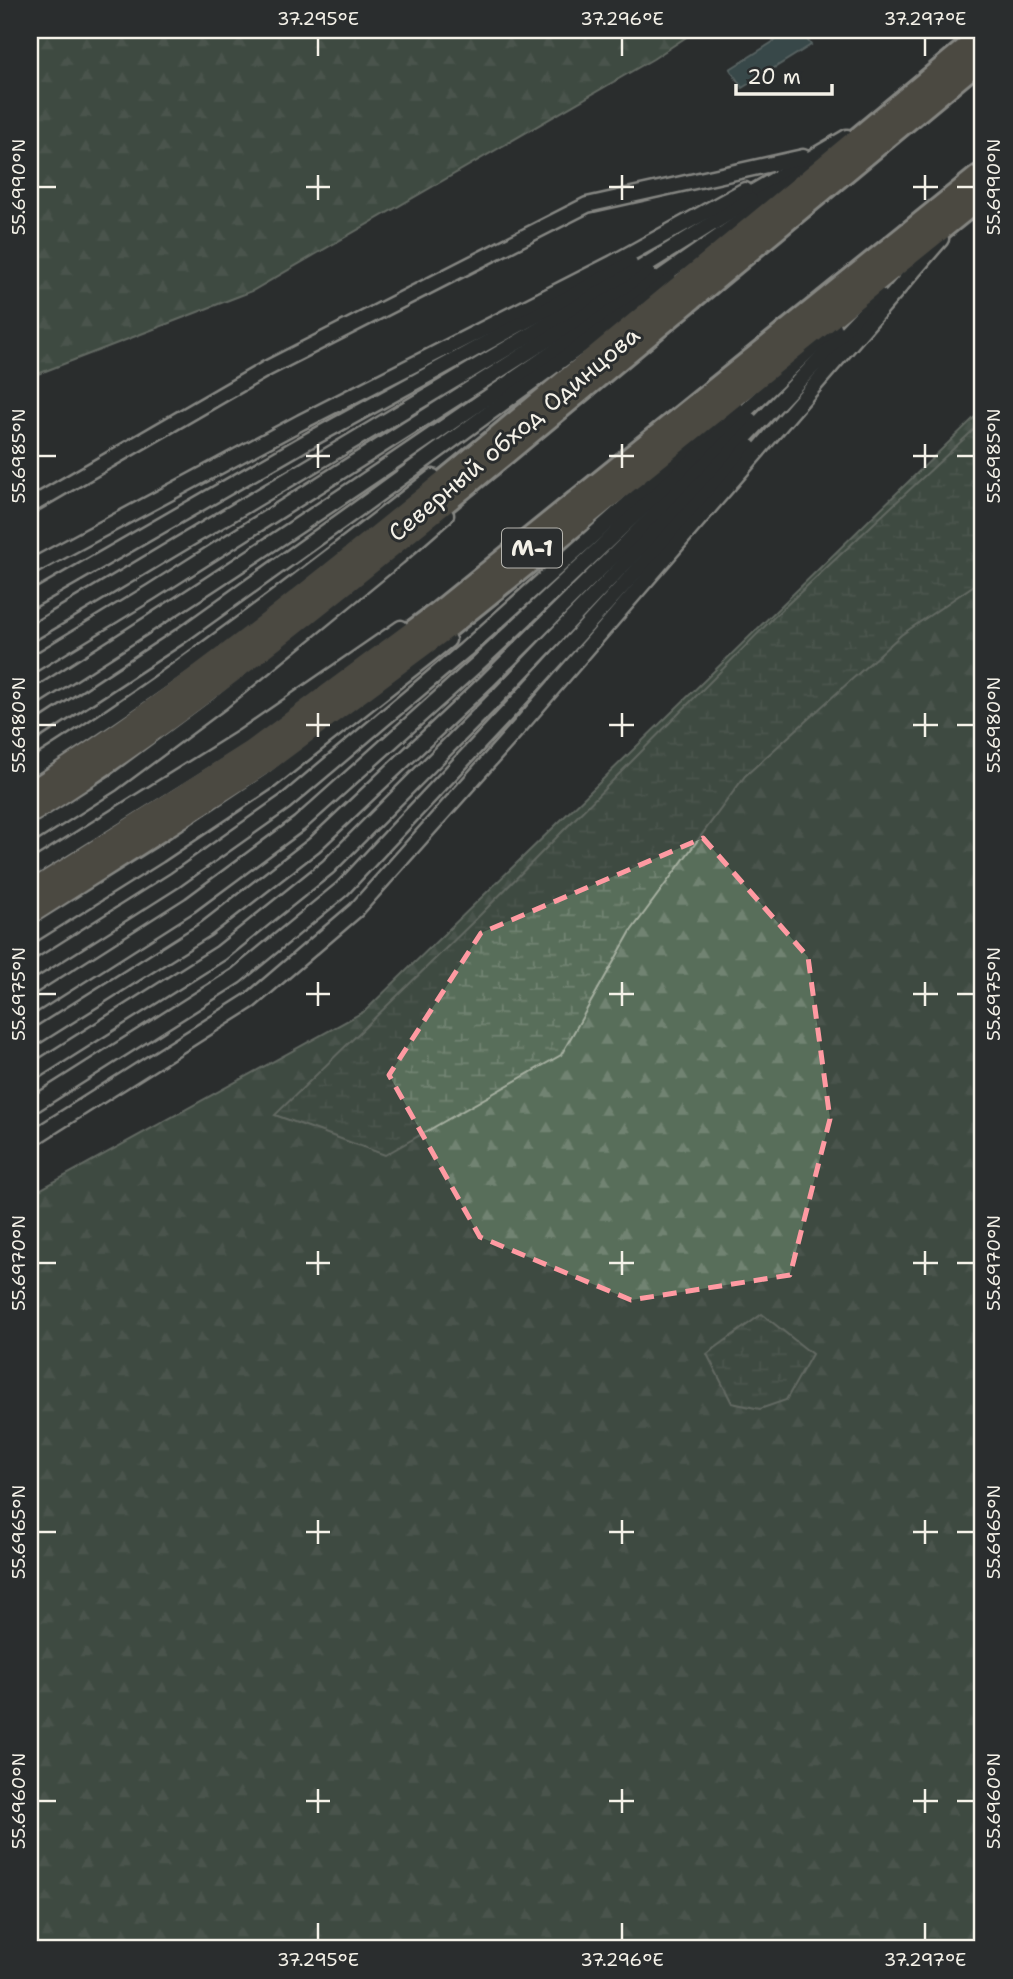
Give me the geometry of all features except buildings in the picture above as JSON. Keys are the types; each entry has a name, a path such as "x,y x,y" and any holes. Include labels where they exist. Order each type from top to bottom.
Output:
{"highway":[{"name":"Северный обход Одинцова","path":"30,803 98,760 206,681 386,540 983,46"},
{"name":"М-1","path":"30,903 257,758 443,620 983,186"}],"lane":[{"path":"30,568 301,422 613,263 936,85"},
{"path":"550,387 936,85"},
{"path":"545,428 936,85"},
{"path":"30,601 313,439 619,271 936,85"},
{"path":"30,634 625,278 936,85"},
{"path":"30,666 631,286 936,85"},
{"path":"30,700 350,490 936,85"},
{"path":"30,735 178,637 362,506 936,85"},
{"path":"30,506 266,369 587,205 804,157"},
{"path":"565,503 709,391 983,186"},
{"path":"567,538 983,186"},
{"path":"30,972 175,880 285,802 465,650 983,186"},
{"path":"30,1007 190,905 299,824 476,666 983,186"},
{"path":"30,1040 206,929 314,845 487,681 983,186"},
{"path":"30,1074 221,953 328,867 498,696 983,186"},
{"path":"30,1107 236,976 342,889 509,711 983,186"},
{"path":"30,1140 251,1000 356,910 556,684 983,186"},
{"path":"30,769 192,659 440,472"},
{"path":"30,836 113,783 220,703 398,557 461,501"},
{"path":"30,870 243,737 411,621"},
{"path":"30,936 159,855 271,780 454,635"}],"highlighted area":[{"path":"703,838 808,957 830,1119 790,1275 631,1300 480,1237 389,1075 481,933"}],"green space":[{"path":"30,30 697,30 653,59 252,291 30,377"},
{"path":"983,409 983,1949 30,1949 30,1195 365,1011"},
{"path":"983,421 983,579 901,635 745,776 631,931 561,1055 385,1155 275,1115 478,917 777,614"},
{"path":"762,1314 812,1354 786,1400 760,1409 732,1403 707,1354"}],"water":[{"path":"792,30 801,30 803,33 818,30 806,38 811,45 742,88 730,69"}]}
